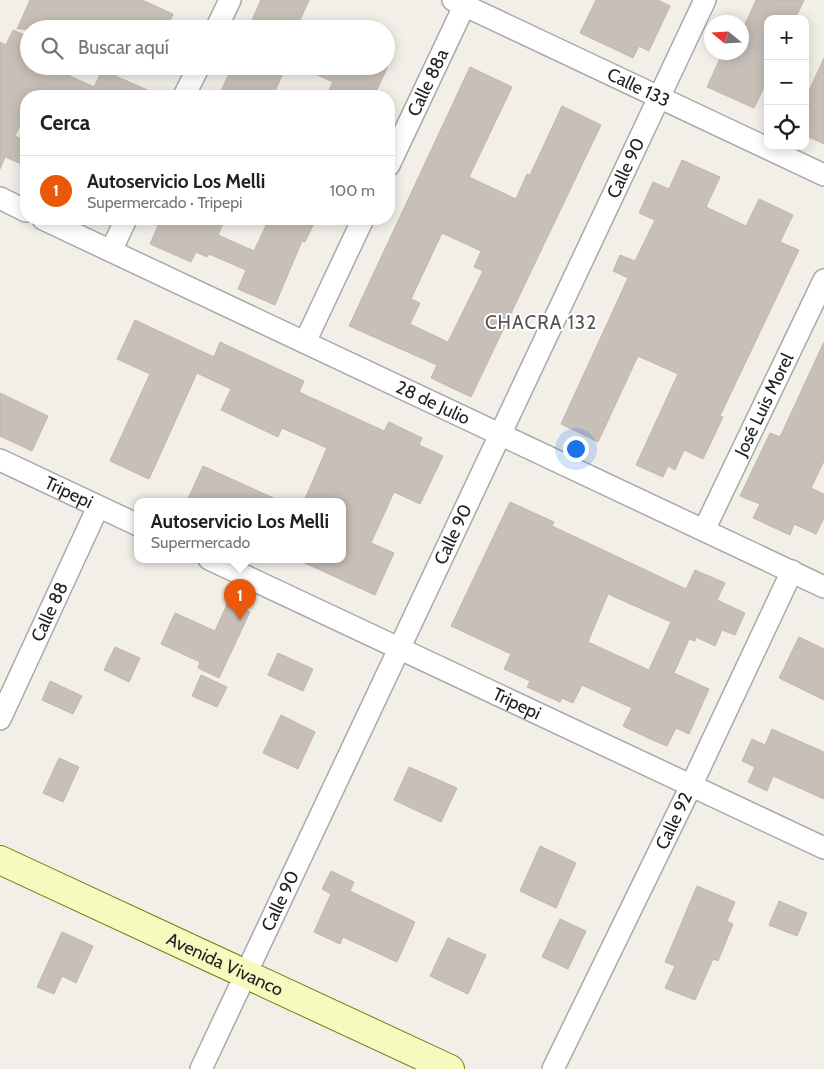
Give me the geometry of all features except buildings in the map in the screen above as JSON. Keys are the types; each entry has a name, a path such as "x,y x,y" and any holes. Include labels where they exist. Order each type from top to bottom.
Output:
{"main road":[{"name":"Avenida Vivanco","path":"0,860 450,1069"}],"street":[{"path":"220,20 230,0"},
{"name":"Calle 90","path":"201,1069 705,0"},
{"name":"Calle 133","path":"462,2 824,174"},
{"name":"Calle 88a","path":"395,152 462,2"},
{"path":"187,90 194,75"},
{"path":"0,198 20,208"},
{"name":"28 de Julio","path":"56,225 824,587"},
{"path":"111,251 123,225"},
{"path":"305,342 360,225"},
{"name":"José Luis Morel","path":"704,530 824,280"},
{"name":"Tripepi","path":"0,460 134,523"},
{"name":"Calle 88","path":"0,719 98,506"},
{"name":"Tripepi","path":"218,563 824,848"},
{"name":"Calle 92","path":"553,1069 691,786 792,571"}],"place":[{"name":"Autoservicio Los Melli","path":"240,620"}],"district":[{"name":"CHACRA 132","path":"541,322"}]}
